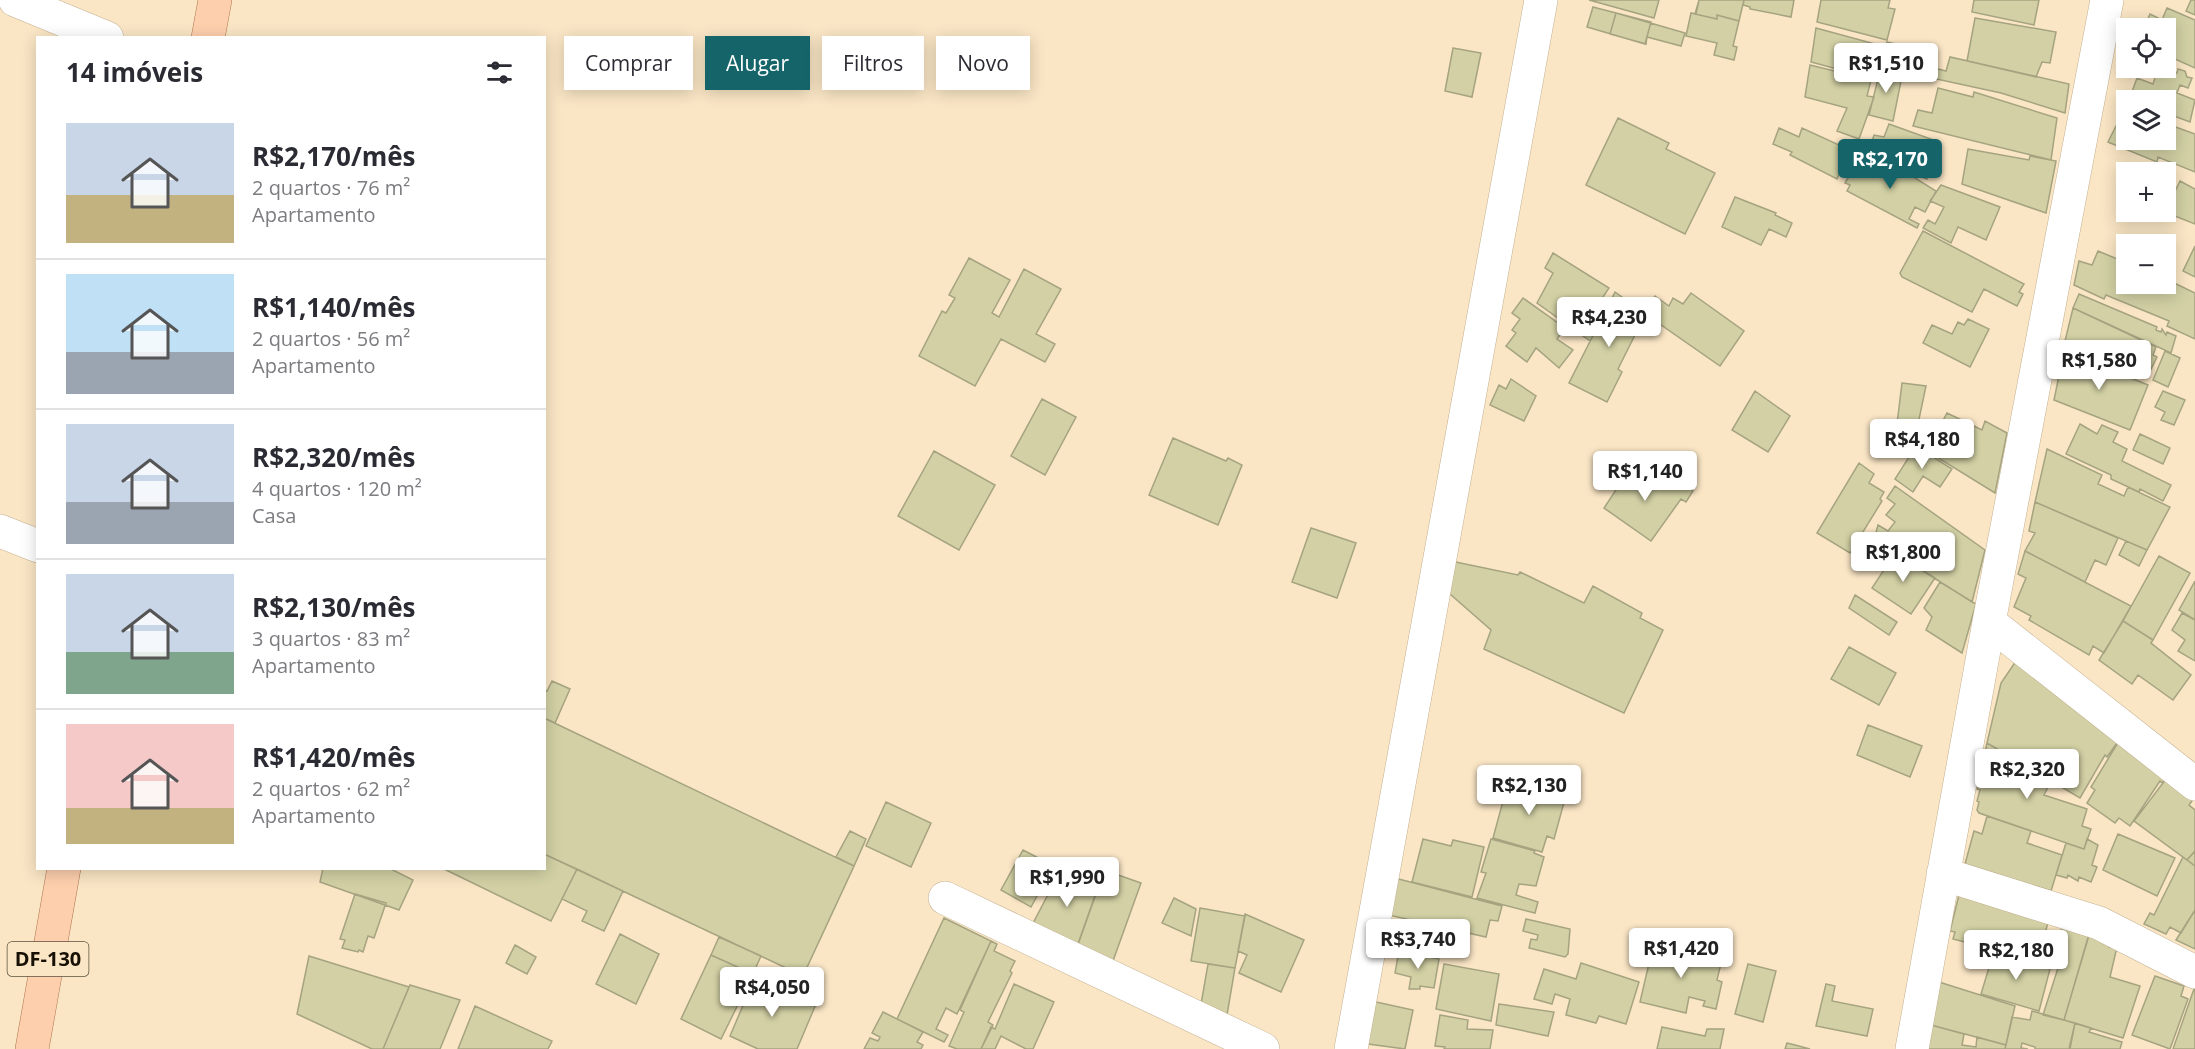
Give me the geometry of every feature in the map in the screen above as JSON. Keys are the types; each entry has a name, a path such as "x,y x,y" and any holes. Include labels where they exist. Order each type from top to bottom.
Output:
{"main road":[{"path":"208,36 215,0"},
{"name":"DF-130","path":"32,1049 64,870"}],"street":[{"path":"15,0 102,36"},
{"path":"1351,1049 1541,0"},
{"path":"1912,1049 1989,622 2107,0"},
{"path":"0,531 36,545"},
{"path":"1989,622 2190,769"},
{"path":"1943,874 2099,923 2195,972"},
{"path":"945,898 1263,1049"}],"building":[{"path":"1589,0 1659,0 1654,18"},
{"path":"1699,0 1744,0 1733,46 1737,47 1734,60 1714,55 1717,43 1686,36 1691,13 1696,14"},
{"path":"1699,0 1744,0 1739,21 1717,15 1717,19 1695,14"},
{"path":"1744,0 1794,0 1791,17 1750,9 1743,5"},
{"path":"1821,0 1890,0 1888,8 1895,9 1887,40 1817,22"},
{"path":"1974,0 2039,0 2034,25 1972,12"},
{"path":"2191,0 2195,0 2195,15 2186,11"},
{"path":"1593,7 1651,22 1645,44 1587,27"},
{"path":"2167,8 2195,20 2195,68 2176,59 2176,18 2163,18"},
{"path":"1616,13 1685,33 1681,46 1647,37 1646,44 1610,34"},
{"path":"1975,18 2056,32 2050,63 2042,62 2036,77 1967,61"},
{"path":"1816,28 1886,47 1878,80 1811,62"},
{"path":"1887,42 1930,52 1926,66 1946,71 1950,57 2069,84 2065,113 2001,93 1881,67"},
{"path":"1453,48 1481,53 1472,97 1445,91"},
{"path":"1810,65 1871,80 1867,96 1874,97 1859,139 1837,131 1847,108 1805,97"},
{"path":"1881,67 1903,71 1893,121 1869,115"},
{"path":"2178,69 2185,71 2187,77 2192,78 2188,88 2180,85 2177,93 2195,100 2190,122 2176,117 2176,90 2133,90 2137,78 2153,84 2155,78 2176,78"},
{"path":"1938,88 1973,97 1974,92 2057,118 2051,160 1913,126 1918,110 1932,113"},
{"path":"1618,118 1669,143 1666,149 1715,173 1685,234 1586,185"},
{"path":"1889,124 1939,142 1927,179 1867,157 1874,135 1884,137"},
{"path":"2116,126 2116,145 2108,142"},
{"path":"2176,127 2195,134 2195,172 2176,164 2176,162 2158,157 2157,162 2128,150 2176,150"},
{"path":"1779,128 1799,137 1802,128 1850,150 1837,179 1790,155 1792,152 1773,144"},
{"path":"1968,149 2029,160 2030,156 2056,161 2046,213 1962,184"},
{"path":"1866,159 1907,173 1936,191 1925,212 1915,207 1909,219 1919,224 1917,228 1847,191 1850,185 1845,183 1856,164 1860,166"},
{"path":"2180,181 2195,189 2195,224 2176,216 2176,189"},
{"path":"1941,185 2000,207 1986,240 1958,227 1951,243 1923,228 1928,220 1935,224 1944,207 1930,201"},
{"path":"1735,197 1776,213 1775,215 1792,223 1786,237 1769,229 1761,245 1722,227"},
{"path":"1923,231 2024,284 2019,292 2023,294 2017,306 1984,289 1972,312 1902,277 1900,273"},
{"path":"2195,246 2195,277 2183,271"},
{"path":"2098,251 2116,258 2116,294 2176,294 2176,284 2195,293 2195,339 2167,326 2169,321 2106,295 2104,299 2074,285 2079,261 2092,265"},
{"path":"1553,253 1609,288 1597,306 1606,312 1590,341 1537,303 1553,273 1545,268"},
{"path":"969,258 1010,280 992,313 999,317 1024,269 1061,289 1036,334 1055,344 1045,362 1001,339 975,386 919,356 942,311 946,313 955,298 949,295"},
{"path":"1615,292 1650,317 1641,335 1636,333 1618,369 1622,372 1607,402 1569,383"},
{"path":"1691,293 1744,331 1720,366 1644,313 1655,296 1669,306 1673,298 1683,304"},
{"path":"2079,294 2157,327 2156,330 2161,332 2162,329 2166,335 2167,332 2176,336 2171,353 2073,308"},
{"path":"1523,298 1565,328 1557,339 1573,350 1559,368 1536,348 1527,362 1506,346 1516,333 1512,330 1520,319 1512,313"},
{"path":"2073,308 2156,347 2153,355 2157,357 2147,377 2065,341"},
{"path":"1968,319 1989,329 1970,367 1923,343 1932,325 1952,334 1958,322 1964,325"},
{"path":"2064,351 2148,385 2130,430 2054,400"},
{"path":"2165,351 2180,358 2168,387 2153,380"},
{"path":"1511,379 1536,396 1524,421 1490,405 1499,385 1506,389"},
{"path":"1902,383 1926,386 1914,443 1896,432"},
{"path":"1755,391 1790,416 1768,452 1732,430"},
{"path":"2163,391 2185,400 2174,425 2161,420 2165,412 2155,407"},
{"path":"1042,399 1076,417 1045,475 1011,456"},
{"path":"1947,413 1982,430 1985,421 2007,433 1995,493 1927,451"},
{"path":"2080,424 2097,434 2102,425 2118,432 2113,442 2127,449 2122,461 2171,485 2163,501 2140,489 2139,492 2111,479 2111,475 2066,454"},
{"path":"2140,434 2170,448 2163,464 2133,450"},
{"path":"1173,438 1226,461 1228,458 1242,465 1218,525 1149,495"},
{"path":"1916,446 1952,469 1940,487 1923,476 1913,492 1895,479"},
{"path":"2047,449 2102,475 2098,484 2124,496 2128,487 2170,507 2147,550 2035,502"},
{"path":"934,451 995,485 959,550 898,516"},
{"path":"1859,463 1874,474 1869,483 1884,492 1880,499 1882,501 1850,553 1817,533"},
{"path":"1633,464 1670,489 1673,485 1678,489 1682,483 1693,491 1686,502 1681,499 1651,541 1604,508"},
{"path":"1895,486 1985,550 1972,602 1874,540 1878,525 1888,531 1895,522 1886,515 1895,504 1887,498"},
{"path":"2035,502 2118,538 2106,565 2095,560 2085,582 2025,551 2035,533 2029,531"},
{"path":"1311,528 1356,543 1337,598 1292,582"},
{"path":"2126,541 2147,550 2139,566 2119,555"},
{"path":"2025,551 2131,606 2104,653 2093,646 2089,655 2029,620 2031,616 2014,607 2026,578 2018,574"},
{"path":"1895,553 1935,578 1911,614 1872,588"},
{"path":"2159,556 2190,573 2153,640 2123,621"},
{"path":"1446,560 1518,575 1520,572 1584,603 1593,586 1642,613 1640,618 1663,630 1624,713 1484,649 1491,630 1442,587"},
{"path":"2195,581 2195,620 2179,610"},
{"path":"1940,582 1976,604 1962,653 1926,630 1932,617 1924,608"},
{"path":"1855,595 1897,622 1889,635 1849,608"},
{"path":"2182,613 2195,620 2195,661 2178,651 2185,640 2172,630"},
{"path":"2123,621 2153,640 2151,643 2191,675 2173,700 2138,675 2132,684 2099,660"},
{"path":"1849,647 1896,673 1879,705 1831,679"},
{"path":"2016,661 2122,736 2107,757 2105,755 2080,798 1987,743 2001,683"},
{"path":"552,681 570,689 555,723 546,719 547,691"},
{"path":"546,719 854,866 803,976 546,855"},
{"path":"1868,725 1922,746 1910,777 1857,755"},
{"path":"2122,736 2168,776 2162,783 2160,781 2130,826 2119,818 2115,823 2087,803 2095,790 2091,787"},
{"path":"1987,743 2051,781 2044,795 2087,809 2082,826 2091,829 2084,849 1979,813 1977,810 1979,802 1977,801 1980,790 1977,789"},
{"path":"2169,775 2194,798 2189,805 2195,810 2195,851 2187,860 2134,821"},
{"path":"1509,779 1566,795 1554,839 1547,836 1542,852 1493,838"},
{"path":"886,802 931,823 911,867 866,846"},
{"path":"1987,816 2031,831 2027,843 2062,855 2051,891 1965,864 1974,831 1982,834"},
{"path":"850,831 866,839 854,866 836,857"},
{"path":"2118,834 2175,858 2157,896 2103,870"},
{"path":"1423,839 1451,846 1453,840 1484,847 1472,897 1412,882"},
{"path":"1491,839 1535,851 1534,853 1544,857 1536,886 1519,884 1516,895 1538,902 1535,913 1477,898 1486,873 1481,872"},
{"path":"2087,839 2098,845 2092,865 2097,867 2091,882 2079,877 2078,881 2068,875 2067,878 2056,875 2066,843 2084,849"},
{"path":"1023,850 1050,864 1044,875 1048,876 1031,907 1001,890"},
{"path":"2195,851 2195,866 2187,860"},
{"path":"546,855 577,869 551,921 446,870 546,870"},
{"path":"2183,857 2195,866 2195,910 2181,933 2170,927 2166,934 2144,924 2150,913 2154,915"},
{"path":"1067,858 1081,863 1079,869 1102,877 1074,956 1028,933"},
{"path":"577,869 623,891 604,931 582,921 587,911 562,899"},
{"path":"323,870 393,870 413,880 399,910 320,882"},
{"path":"1104,870 1141,883 1109,972 1073,958"},
{"path":"1391,877 1502,906 1498,921 1490,920 1486,937 1384,914"},
{"path":"1961,887 2050,916 2037,961 1953,939 1955,932 1950,931"},
{"path":"355,894 386,903 374,938 368,936 363,952 342,948 345,940 340,939"},
{"path":"1174,898 1196,909 1191,936 1162,923"},
{"path":"1200,908 1245,916 1235,968 1191,961"},
{"path":"2195,910 2195,949 2176,940"},
{"path":"1245,914 1304,940 1281,992 1239,973 1247,955 1238,951"},
{"path":"944,918 991,941 957,1014 946,1008 936,1029 948,1035 944,1042 897,1019"},
{"path":"1526,919 1570,929 1568,954 1565,957 1529,948 1531,939 1537,940 1538,935 1523,931"},
{"path":"2064,921 2090,932 2064,1020 2043,1015 2058,968 2051,966"},
{"path":"620,934 659,954 636,1004 596,984"},
{"path":"2089,934 2112,940 2109,947 2117,947 2110,977 2140,986 2123,1038 2064,1020"},
{"path":"719,937 761,956 753,974 711,955"},
{"path":"991,941 997,944 994,951 1015,961 1010,971 1012,973 988,1022 993,1025 981,1049 957,1049 949,1046 964,1012 960,1010"},
{"path":"1654,942 1667,945 1664,958 1667,959 1670,946 1722,959 1717,980 1722,982 1716,1009 1703,1006 1705,1001 1689,997 1686,1013 1640,1002"},
{"path":"515,945 536,957 527,974 506,963"},
{"path":"1399,951 1439,959 1434,988 1420,986 1420,989 1409,989 1411,977 1395,973"},
{"path":"1994,951 2050,969 2039,1011 1981,994"},
{"path":"711,955 753,974 721,1039 681,1019"},
{"path":"309,956 409,987 383,1049 372,1049 297,1014"},
{"path":"1581,963 1639,982 1626,1024 1599,1016 1596,1023 1566,1015 1570,999 1555,994 1552,1004 1534,999 1544,969 1576,979"},
{"path":"1208,964 1235,968 1227,1015 1200,1010"},
{"path":"1444,964 1499,974 1491,1021 1436,1009"},
{"path":"1748,964 1776,971 1763,1022 1735,1014"},
{"path":"2155,976 2184,986 2181,996 2188,999 2170,1049 2132,1035"},
{"path":"755,977 816,1004 797,1049 758,1049 730,1036"},
{"path":"1939,982 2015,1006 2006,1045 1931,1025"},
{"path":"1014,984 1054,1002 1033,1049 1026,1049 1001,1036 995,1049 981,1049 991,1027 995,1029"},
{"path":"1826,984 1835,986 1832,1001 1873,1009 1867,1036 1816,1026"},
{"path":"410,985 460,1000 440,1049 383,1049"},
{"path":"2195,986 2195,1049 2173,1049"},
{"path":"1367,1000 1413,1010 1405,1049 1361,1043"},
{"path":"1499,1004 1554,1012 1548,1036 1496,1025"},
{"path":"475,1006 552,1041 548,1049 458,1049"},
{"path":"2032,1011 2075,1023 2069,1049 2035,1049 2035,1047 2022,1043 2021,1048 2028,1049 2005,1049 2012,1017 2030,1020"},
{"path":"883,1012 923,1032 917,1042 923,1045 921,1049 864,1049 870,1038 878,1041 880,1037 872,1033"},
{"path":"1440,1015 1468,1020 1467,1029 1493,1030 1490,1049 1444,1049 1445,1047 1435,1046"},
{"path":"2075,1023 2091,1028 2089,1032 2122,1042 2120,1049 2070,1049"},
{"path":"1931,1025 1964,1034 1962,1045 1976,1047 1977,1037 2006,1045 2005,1049 1926,1049"},
{"path":"1662,1027 1705,1036 1707,1029 1724,1029 1720,1049 1657,1049"},
{"path":"1787,1043 1795,1045 1810,1049 1785,1049"}]}
